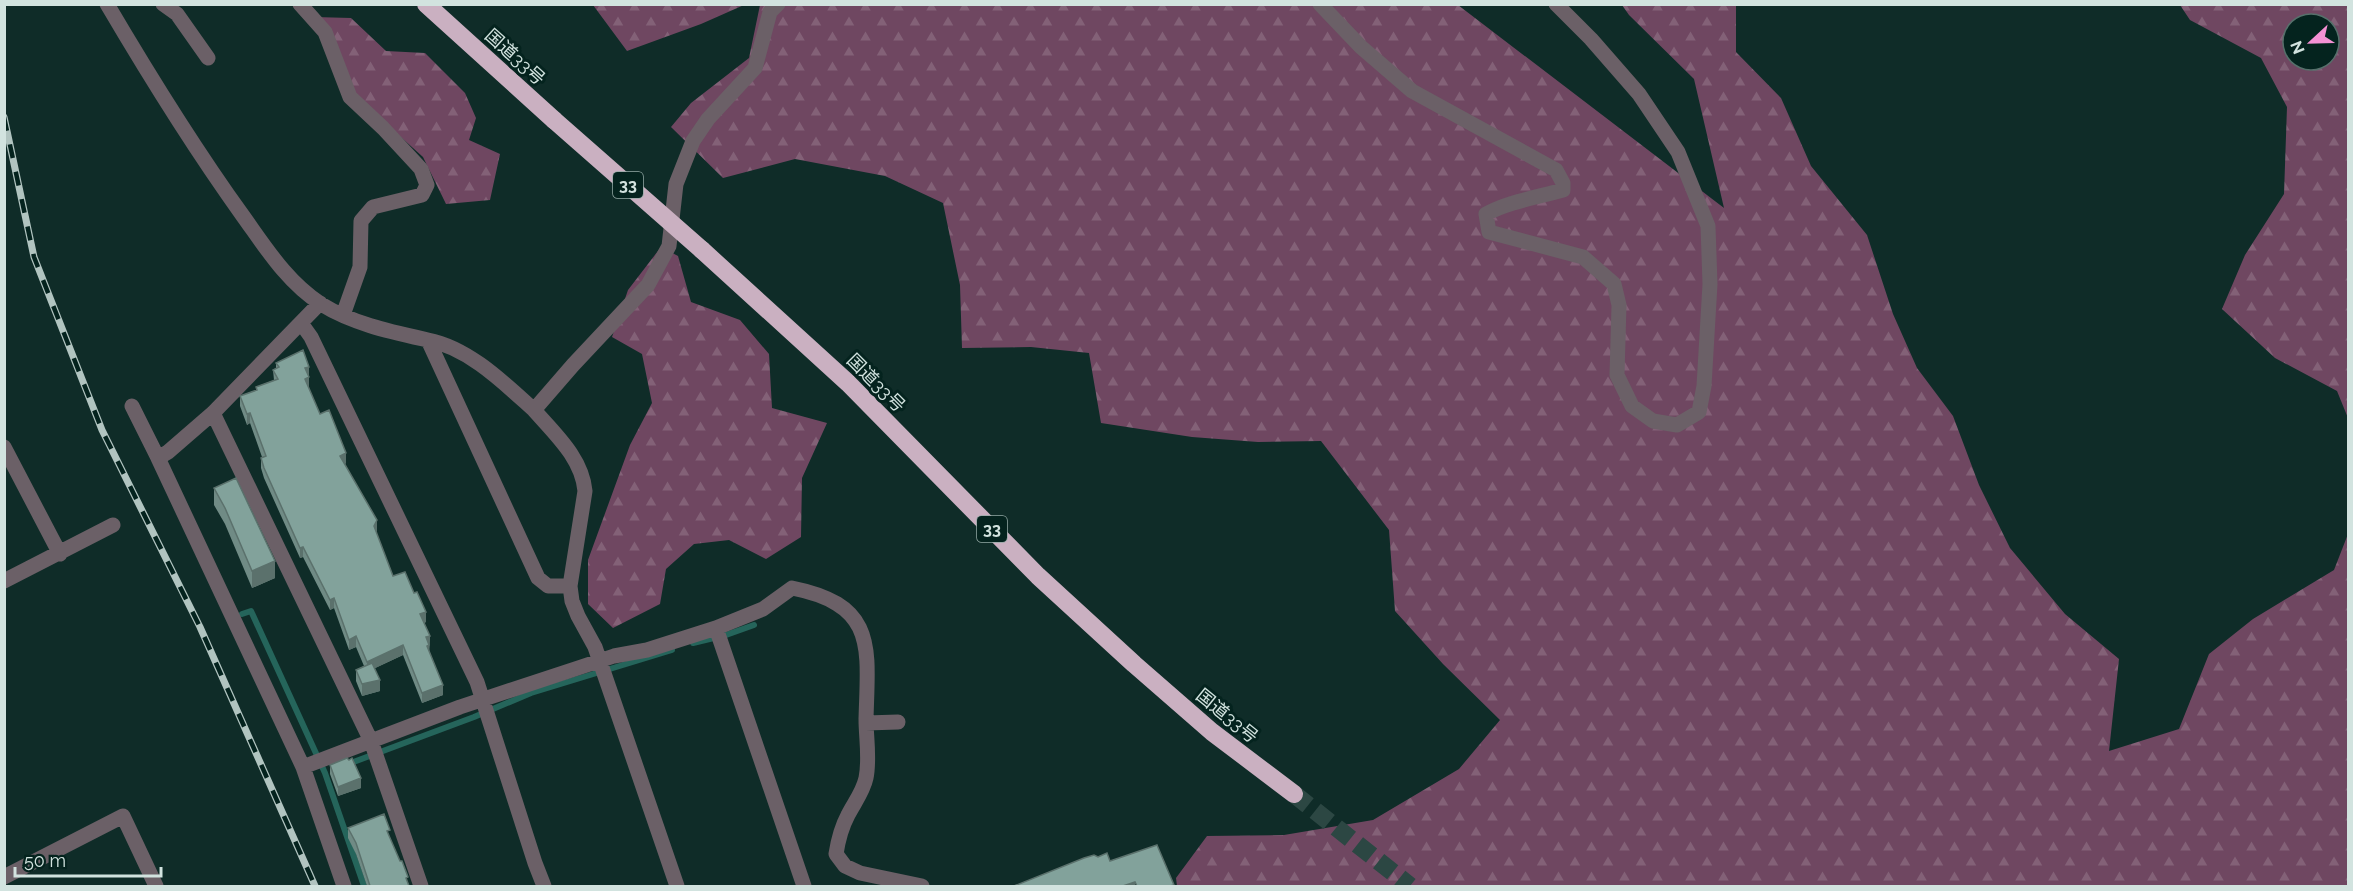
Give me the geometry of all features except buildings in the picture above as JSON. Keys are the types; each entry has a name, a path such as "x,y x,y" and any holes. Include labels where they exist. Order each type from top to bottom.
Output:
{"highway":[{"name":"国道33号","path":"426,4 848,383 1038,576 1125,656 1212,732 1294,794"}],"street":[{"path":"107,4 207,166 285,274 320,303 343,315 379,329 446,344 462,353 498,378 534,410 573,455 584,478 585,491 570,586 573,602 578,616 596,647 677,886"},
{"path":"163,4 177,14 208,58"},
{"path":"300,4 325,32 350,97 421,169 427,185 422,195 373,207 361,221 360,267 343,315"},
{"path":"534,410 648,285 669,246 676,184 693,141 708,119 755,68 770,12 778,4"},
{"path":"1320,4 1361,47 1413,91 1556,170 1563,183 1563,190 1501,206 1486,214 1489,232 1583,257 1614,284 1619,305 1617,375 1632,406 1653,421 1677,425 1699,412 1704,386 1710,284 1708,226 1678,152 1639,94 1591,39 1556,4"},
{"path":"158,458 213,413 320,303"},
{"path":"301,323 311,337 477,682 544,886"},
{"path":"428,340 538,578 548,586 570,586"},
{"path":"132,406 307,765 344,886"},
{"path":"213,413 371,741 421,886"},
{"path":"4,447 60,554"},
{"path":"4,581 113,525"},
{"path":"307,765 482,700 600,661 646,650 716,628 763,609 792,588 834,600 850,614 860,628 868,657 866,778 838,839 836,854 845,866 860,873 922,886"},
{"path":"716,628 804,886"},
{"path":"866,723 898,723"},
{"path":"4,878 123,816 156,886"}],"green space":[{"path":"593,5 744,5 701,24 627,51"},
{"path":"760,5 1458,5 1724,208 1694,79 1629,15 1622,5 1736,5 1736,52 1781,98 1811,166 1867,235 1893,314 1917,368 1953,416 1979,485 2010,548 2065,614 2119,659 2109,751 2179,729 2209,654 2253,619 2334,570 2348,534 2348,886 1177,886 1176,878 1207,836 1284,835 1373,820 1459,769 1500,720 1443,664 1395,611 1389,530 1321,441 1258,442 1192,437 1101,423 1089,353 1031,347 962,348 960,285 943,203 885,176 795,159 723,178 671,127 691,103 749,58"},
{"path":"2180,5 2348,5 2348,418 2337,391 2275,358 2222,309 2245,255 2284,194 2287,107 2261,58 2190,20"},
{"path":"314,17 351,18 386,51 425,53 465,93 476,118 469,140 500,154 490,200 446,204 423,157 352,93"},
{"path":"661,247 678,256 691,302 740,320 769,354 772,408 827,423 802,478 801,537 766,559 729,540 694,544 666,569 660,604 613,628 588,604 588,560 630,445 652,403 642,354 612,337 628,290"}],"waterway":[{"path":"242,614 251,611 325,773 364,886"},
{"path":"693,643 754,625"},
{"path":"348,764 531,693 672,650"}],"tunnel":[{"path":"1294,794 1410,886"}],"railway":[{"path":"4,117 34,257 102,430 200,627 315,886"}]}
